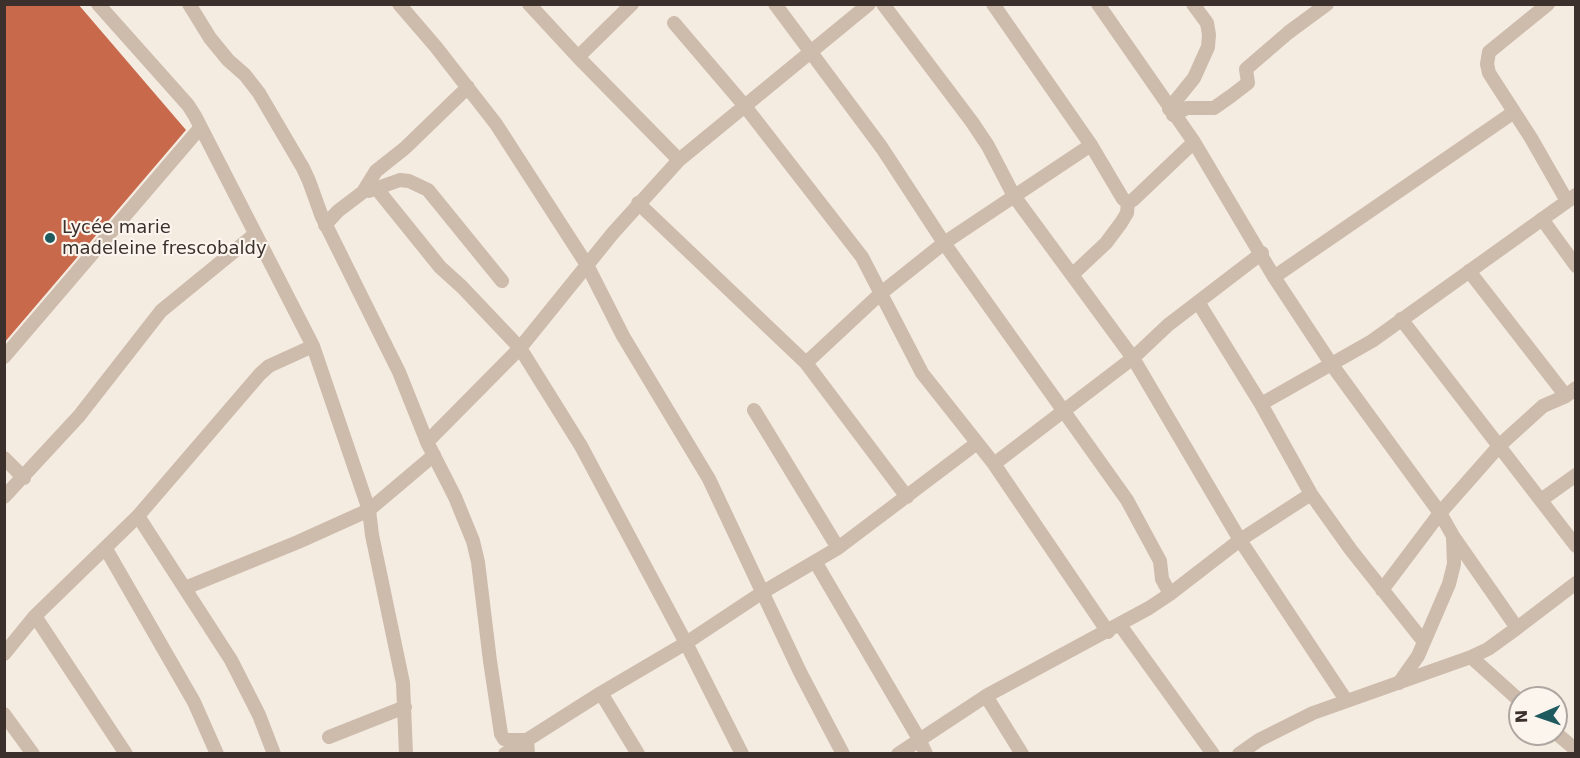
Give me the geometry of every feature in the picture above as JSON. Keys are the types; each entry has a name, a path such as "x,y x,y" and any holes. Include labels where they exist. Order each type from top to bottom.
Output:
{"street":[{"path":"98,4 188,105 313,346 369,510 372,535 400,665 405,706 406,753"},
{"path":"189,4 216,45 259,93 309,181 326,225 399,372 430,448 455,497 473,541 478,562 489,661 501,734 504,739 527,747"},
{"path":"399,4 496,124 587,265 623,336 708,479 800,672 843,753"},
{"path":"529,4 679,160"},
{"path":"578,57 632,4"},
{"path":"775,4 882,148 945,243 1127,500 1160,561 1162,579 1170,594"},
{"path":"185,588 369,510 430,448 520,348 638,203 679,160 869,4"},
{"path":"883,4 972,122 988,146 1014,196 1133,358 1240,540 1346,700"},
{"path":"993,4 1091,145 1123,199 1128,202"},
{"path":"1098,4 1194,142 1262,253 1274,277 1332,365 1440,513 1452,536 1517,628"},
{"path":"1171,112 1194,78 1208,47 1207,23 1193,4"},
{"path":"1171,112 1187,108 1214,108 1248,82 1246,69 1289,32 1327,4"},
{"path":"1262,404 1372,341 1571,198 1489,73 1487,58 1489,52 1499,43 1548,4"},
{"path":"674,23 744,105 854,245 922,373 994,464 1108,632"},
{"path":"326,225 338,211 363,192 376,171 405,148 468,87"},
{"path":"1274,277 1514,112"},
{"path":"4,357 200,128"},
{"path":"1128,202 1133,200 1194,142"},
{"path":"806,363 880,294 945,243 1091,145"},
{"path":"363,192 400,180 409,181 428,190 502,281"},
{"path":"377,189 440,267 520,348 581,446 742,753"},
{"path":"1072,275 1106,243 1127,213 1128,202"},
{"path":"638,203 806,363 906,497"},
{"path":"319,210 338,211"},
{"path":"1542,219 1575,266"},
{"path":"4,497 79,416 161,311 254,235"},
{"path":"994,464 1133,358 1168,325 1262,253"},
{"path":"1382,590 1440,513 1500,445 1543,406 1571,392 1469,271"},
{"path":"1198,302 1262,404 1311,494 1382,590 1424,642"},
{"path":"1401,319 1500,445 1575,546"},
{"path":"4,654 36,616 138,516 260,374 269,366 313,346"},
{"path":"754,410 838,548"},
{"path":"505,753 527,747 601,693 838,548 977,443"},
{"path":"4,458 24,478"},
{"path":"1541,500 1575,475"},
{"path":"898,753 986,696 1108,632 1170,594 1240,540 1311,494"},
{"path":"138,516 231,660 259,715 274,753"},
{"path":"1399,682 1418,656 1449,584 1454,564 1452,536"},
{"path":"106,549 194,702 218,753"},
{"path":"816,562 926,753"},
{"path":"1239,753 1295,722 1346,700 1472,657 1488,649 1575,583"},
{"path":"36,616 126,753"},
{"path":"1120,625 1213,753"},
{"path":"1472,657 1508,690"},
{"path":"601,693 638,753"},
{"path":"986,696 1022,753"},
{"path":"329,737 405,706"},
{"path":"4,714 33,753"}],"building":[{"name":"Lycée marie madeleine frescobaldy","path":"4,4 78,4 186,130 4,343"}],"place":[{"name":"Lycée marie madeleine frescobaldy","path":"50,238"}]}
